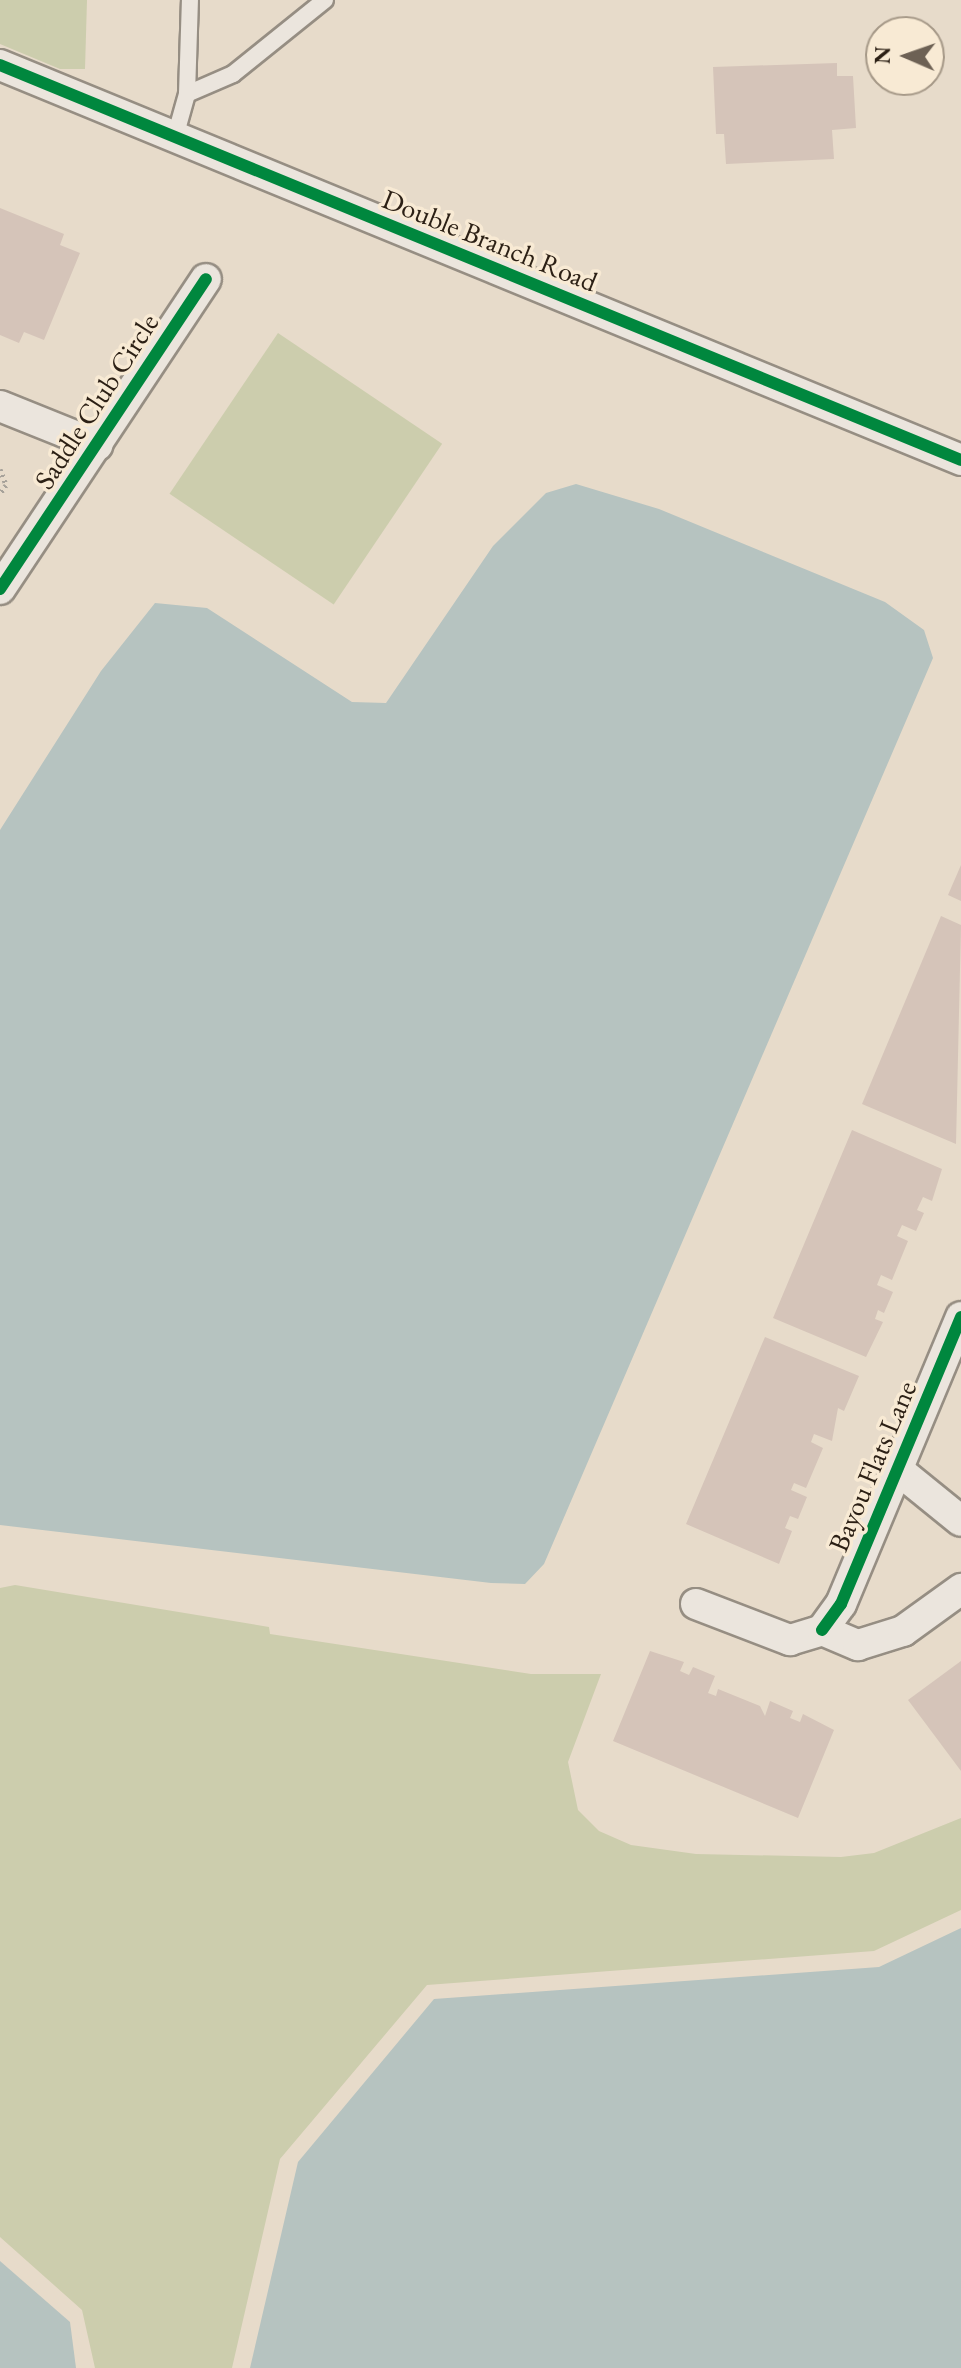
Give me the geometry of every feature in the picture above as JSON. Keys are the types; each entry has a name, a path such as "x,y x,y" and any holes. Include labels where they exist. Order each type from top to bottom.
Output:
{"street":[{"name":"Double Branch Road","path":"0,65 961,460"},
{"name":"Saddle Club Circle","path":"0,589 206,279"},
{"name":"Saddle Club Circle","path":"0,406 97,445"},
{"name":"Bayou Flats Lane","path":"822,1630 841,1604 961,1317"},
{"path":"897,1469 961,1521"},
{"path":"696,1604 790,1640 822,1630 858,1645 903,1631 961,1589"}],"lane":[{"path":"175,137 187,94 190,0"},
{"path":"187,94 233,74 325,0"}],"path":[{"path":"0,469 6,485 0,494"}],"green space":[{"path":"0,0 87,0 85,69 60,69 0,44"},
{"path":"278,333 442,444 334,605 170,494"},
{"path":"15,1585 269,1627 270,1634 531,1674 601,1674 568,1762 578,1810 599,1831 631,1845 696,1854 841,1857 874,1853 961,1818 961,1910 874,1951 427,1985 280,2159 232,2368 95,2368 82,2310 0,2237 0,1588"}],"shaded area":[{"path":"576,484 659,509 885,602 924,630 933,658 544,1564 525,1584 491,1583 0,1525 0,830 101,671 155,603 207,608 352,702 386,703 493,546 546,493"},
{"path":"961,1928 961,2368 250,2368 298,2162 434,1999 879,1967"},
{"path":"0,2261 70,2322 76,2368 0,2368"}],"building":[{"path":"837,63 837,76 853,76 856,128 832,130 834,159 726,164 724,134 716,134 713,67"},
{"path":"0,208 64,234 60,245 80,253 44,340 24,332 19,343 0,335"},
{"path":"961,865 961,901 948,895"},
{"path":"941,916 961,925 956,1144 862,1104"},
{"path":"852,1130 942,1169 932,1201 923,1197 917,1210 924,1213 916,1231 902,1225 897,1236 908,1241 892,1280 881,1275 877,1285 893,1292 884,1313 878,1310 875,1319 883,1322 866,1357 773,1318"},
{"path":"765,1337 859,1376 844,1411 838,1408 832,1441 814,1434 811,1442 823,1448 806,1488 794,1483 791,1490 807,1497 798,1519 790,1516 785,1528 792,1531 779,1564 686,1524"},
{"path":"650,1651 684,1662 680,1671 689,1675 693,1667 715,1676 708,1693 716,1696 718,1689 760,1706 765,1716 770,1701 793,1711 790,1718 800,1722 803,1714 834,1730 798,1818 613,1741"},
{"path":"961,1661 961,1771 908,1700"}],"cycle path":[{"path":"0,65 961,460"},
{"path":"0,589 206,279"},
{"path":"822,1630 841,1604 961,1317"}]}
